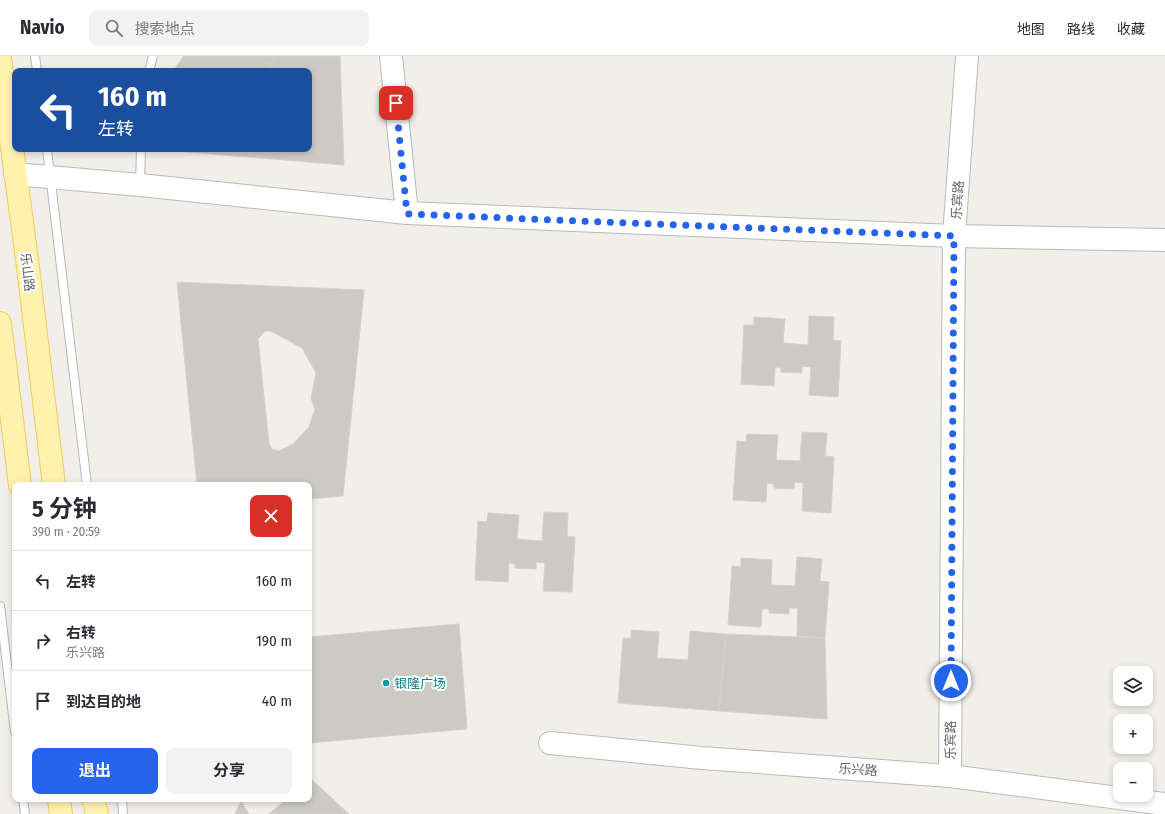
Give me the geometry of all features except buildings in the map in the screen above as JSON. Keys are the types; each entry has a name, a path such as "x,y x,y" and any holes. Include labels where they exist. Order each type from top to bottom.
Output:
{"main road":[{"name":"乐山路","path":"0,58 12,151"},
{"name":"乐山路","path":"12,152 54,482"},
{"path":"0,323 20,482"},
{"path":"59,802 61,814"},
{"path":"93,802 97,814"}],"street":[{"path":"391,56 407,214"},
{"name":"乐宾路","path":"950,776 954,236 967,56"},
{"path":"15,174 140,185 407,214 954,236 1165,240"},
{"name":"乐兴路","path":"550,743 702,758 950,776 1165,804"}],"lane":[{"path":"35,56 37,68"},
{"path":"150,68 153,56"},
{"path":"47,152 87,482"},
{"path":"140,185 141,152"},
{"path":"0,606 12,707"},
{"path":"23,802 25,814"},
{"path":"122,802 123,814"}],"place":[{"name":"银隆广场","path":"386,683"}],"route":[{"path":"396,103 407,214 954,236 951,681"}]}
